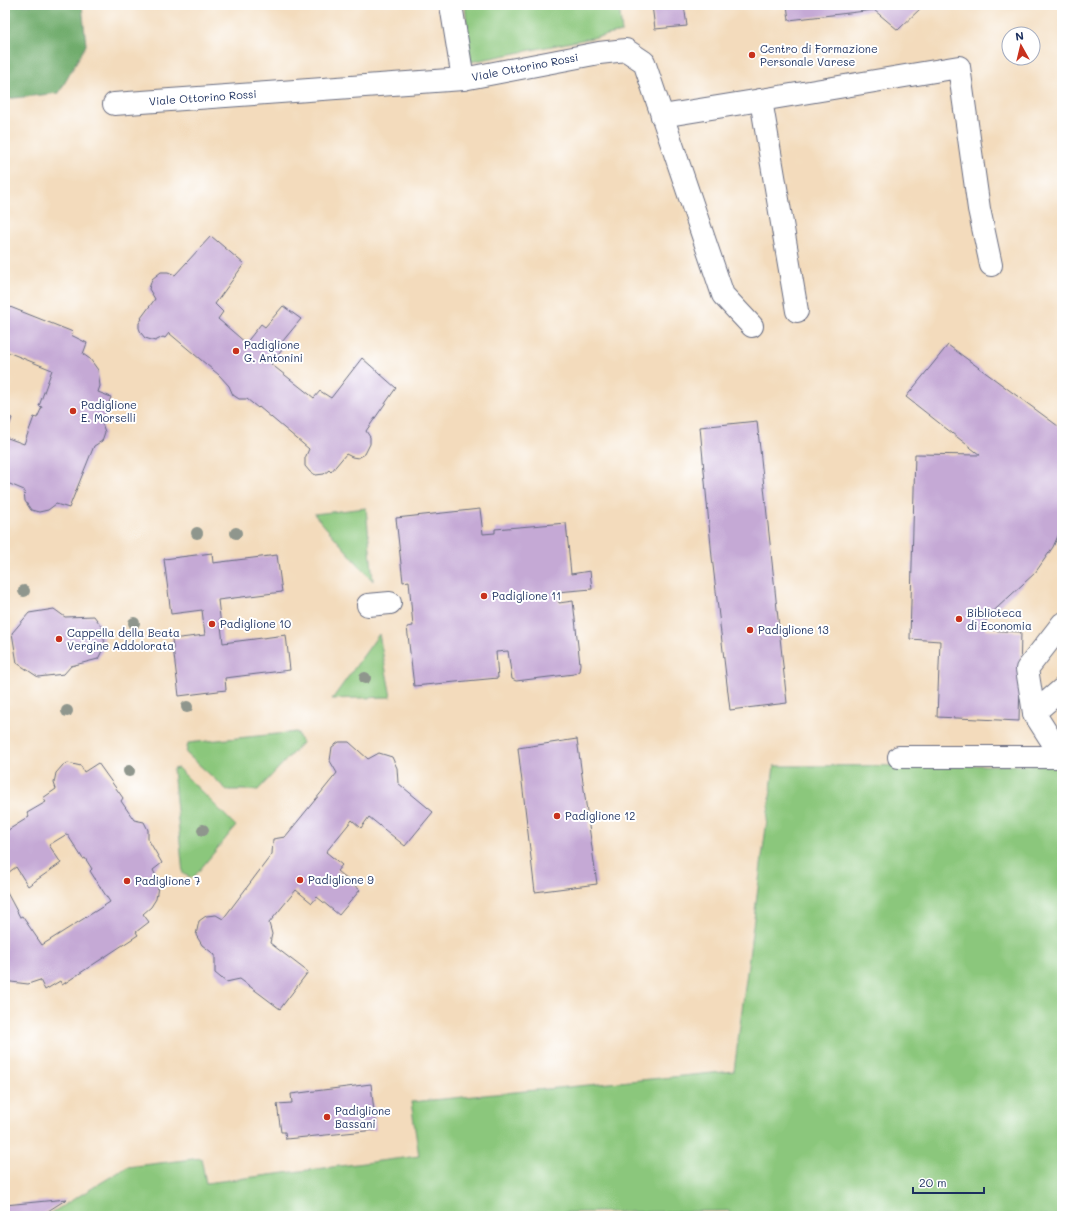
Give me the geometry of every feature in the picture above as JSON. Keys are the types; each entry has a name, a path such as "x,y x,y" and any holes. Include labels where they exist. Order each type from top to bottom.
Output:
{"street":[{"path":"451,5 463,79"},
{"name":"Viale Ottorino Rossi","path":"114,104 463,79 599,53 626,50 644,62 723,295 752,326"},
{"path":"662,116 959,67 979,209 991,265"},
{"path":"761,100 797,311"},
{"path":"368,605 390,603"},
{"path":"1062,624 1027,669 1034,713 1062,757"},
{"path":"1034,713 1062,689"},
{"path":"899,757 1062,757"}],"green space":[{"path":"5,5 82,5 86,45 59,93 5,99"},
{"path":"465,5 619,5 622,32 471,62"},
{"path":"366,508 373,581 314,514"},
{"path":"379,634 391,697 332,699 335,695"},
{"path":"297,732 302,743 258,790 227,790 186,753 188,743"},
{"path":"1062,765 1062,1216 731,1216 729,1211 407,1214 407,1216 46,1216 127,1167 201,1158 206,1183 419,1156 411,1102 734,1071 774,766"},
{"path":"178,768 236,826 193,878 183,874 173,769"}],"building":[{"path":"652,5 684,5 687,26 655,29"},
{"path":"787,5 928,6 922,7 898,30 874,10 789,20"},
{"name":"Padiglione G. Antonini","path":"211,236 244,264 215,304 223,312 218,319 246,343 261,324 265,327 283,306 301,319 282,342 286,345 271,364 314,398 320,391 331,398 362,358 396,388 366,431 370,437 370,444 365,454 358,458 346,454 331,472 329,470 324,474 316,475 310,472 305,466 305,458 309,449 259,407 258,408 247,399 239,399 233,395 229,386 219,375 169,333 165,338 163,337 155,341 145,338 141,333 139,323 142,319 141,318 155,299 149,289 152,279 161,272 168,272 175,275"},
{"name":"Padiglione E. Morselli","path":"5,305 73,332 71,335 87,343 83,354 90,359 98,370 100,386 98,392 111,397 102,423 105,432 102,441 94,446 69,508 56,504 48,510 39,512 31,510 25,501 24,490 5,482 5,437 24,444 34,417 37,418 42,407 39,406 52,370 5,351"},
{"path":"948,345 1062,429 1062,527 1053,547 1035,573 986,618 986,630 1021,632 1019,721 937,717 940,641 910,639 915,454 980,455 906,397"},
{"path":"5,415 12,418 5,437"},
{"name":"Padiglione 13","path":"757,421 787,703 730,710 712,557 700,427"},
{"name":"Padiglione 11","path":"480,509 483,534 495,533 495,529 566,523 571,574 590,571 592,589 557,592 559,603 573,601 580,664 579,671 574,674 516,681 512,679 508,651 496,652 498,678 414,686 407,627 413,626 409,581 403,582 396,518"},
{"name":"Padiglione 10","path":"212,553 213,563 277,555 282,592 218,600 223,643 286,635 290,670 225,678 226,690 179,696 172,639 205,635 202,610 171,614 164,559"},
{"name":"Cappella della Beata Vergine Addolorata","path":"54,609 65,617 94,616 102,627 105,645 98,659 71,666 64,674 38,677 17,663 12,633 29,613"},
{"name":"Padiglione 12","path":"577,739 597,884 535,892 518,748"},
{"name":"Padiglione 9","path":"339,742 349,742 368,759 379,753 392,757 397,768 398,783 433,812 405,846 369,817 361,828 352,820 326,852 342,865 337,871 360,890 339,915 317,897 312,903 296,890 269,923 272,934 270,943 308,972 280,1009 240,979 226,982 215,973 215,955 202,945 196,935 199,921 206,916 216,915 223,919 272,854 273,839 285,837 337,773 330,761 332,747"},
{"name":"Padiglione 7","path":"68,763 81,766 84,772 98,763 123,798 121,801 134,820 144,822 148,830 148,839 162,863 153,870 158,887 156,899 151,907 143,914 149,922 136,932 138,935 62,985 60,981 45,990 40,980 28,984 11,982 5,979 5,889 20,917 22,916 42,945 110,902 90,871 92,869 85,858 83,859 67,834 49,845 61,863 28,886 16,867 5,875 5,832 29,817 27,813 46,802 43,798 56,789 54,783 56,773 63,765"},
{"name":"Padiglione Bassani","path":"371,1084 376,1130 286,1139 285,1132 281,1132 277,1104 292,1103 291,1094"},
{"path":"67,1199 40,1216 5,1216 5,1205"}],"place":[{"name":"Centro di Formazione Personale Varese","path":"752,55"},
{"name":"Padiglione G. Antonini","path":"236,351"},
{"name":"Padiglione E. Morselli","path":"73,411"},
{"name":"Padiglione 11","path":"484,596"},
{"name":"Biblioteca di Economia","path":"959,619"},
{"name":"Padiglione 10","path":"212,624"},
{"name":"Padiglione 13","path":"750,630"},
{"name":"Cappella della Beata Vergine Addolorata","path":"59,639"},
{"name":"Padiglione 12","path":"557,816"},
{"name":"Padiglione 9","path":"300,880"},
{"name":"Padiglione 7","path":"127,881"},
{"name":"Padiglione Bassani","path":"327,1117"}]}
